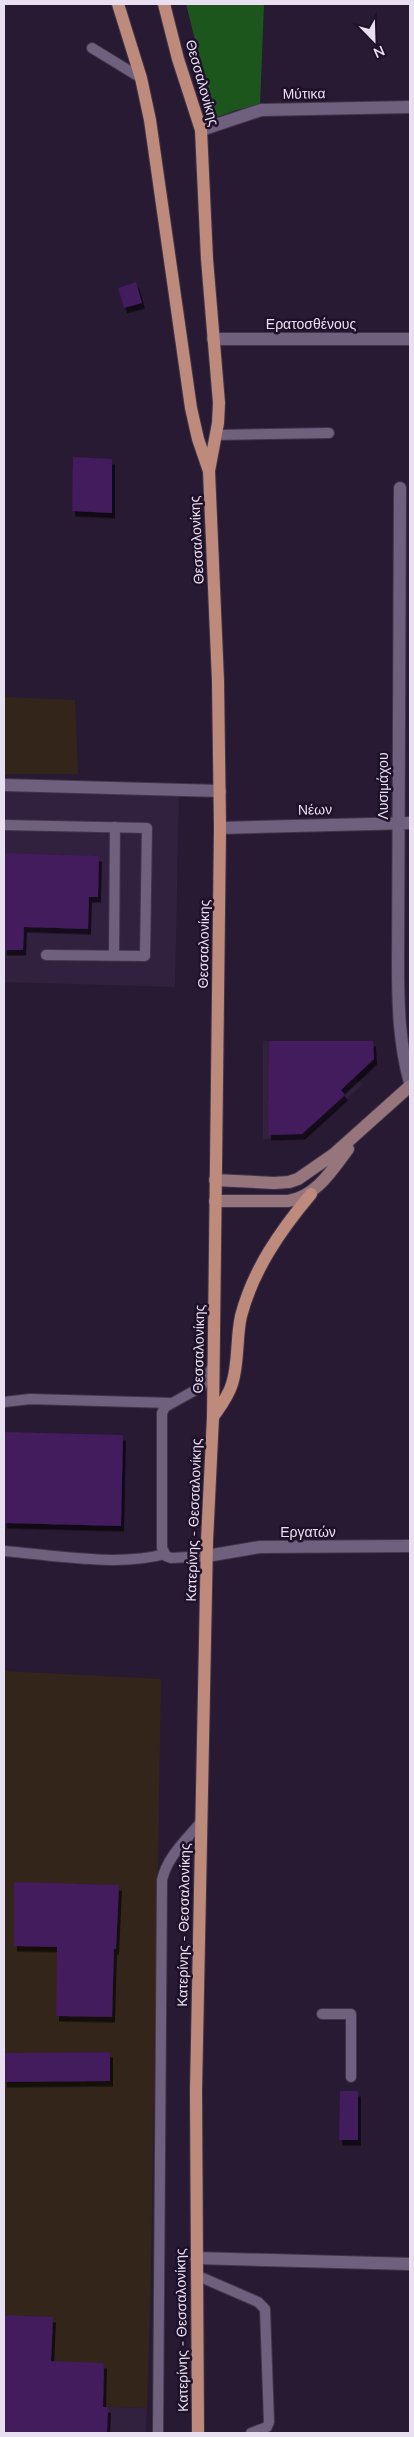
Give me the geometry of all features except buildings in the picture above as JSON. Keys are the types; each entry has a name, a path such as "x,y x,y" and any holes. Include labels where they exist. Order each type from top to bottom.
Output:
{"main road":[{"name":"Θεσσαλονίκης","path":"118,4 141,78 155,147 191,408 198,440 208,471 218,681 220,791 213,1417"},
{"name":"Θεσσαλονίκης","path":"164,4 178,59 201,130 212,339 219,403 216,435 208,471"},
{"path":"215,1180 289,1182 320,1165 410,1085"},
{"path":"213,1417 227,1396 233,1382 241,1318 251,1285 276,1239 372,1120"},
{"path":"215,1201 288,1201 311,1194"},
{"name":"Κατερίνης - Θεσσαλονίκης","path":"198,2433 196,2091 207,1556 213,1417"}],"street":[{"name":"Μύτικα","path":"201,130 261,110 410,107"},
{"name":"Ερατοσθένους","path":"212,339 410,339"},
{"name":"Λυσιμάχου","path":"400,488 404,823 399,1026 402,1054 410,1085"},
{"path":"4,785 220,791"},
{"name":"Νέων","path":"220,828 404,823"},
{"name":"Εργατών","path":"207,1556 260,1547 410,1546"},
{"path":"196,2258 410,2264"}],"lane":[{"path":"92,48 141,78"},
{"path":"216,435 328,433"},
{"path":"4,825 147,828 145,956 46,954"},
{"path":"114,956 115,827"},
{"path":"165,1554 161,1542 162,1413 165,1407 202,1387 214,1365"},
{"path":"4,1402 30,1398 173,1403"},
{"path":"4,1551 126,1560 165,1554 174,1558 207,1556"},
{"path":"158,2433 162,1880 164,1870 170,1859 202,1822"},
{"path":"322,2014 351,2014 351,2077"},
{"path":"196,2274 258,2302 265,2309 269,2422 266,2427 258,2432"}],"shaded area":[{"path":"4,697 75,700 78,774 4,774"},
{"path":"4,790 179,796 175,987 4,982"},
{"path":"263,1041 337,1042 338,1066 363,1084 302,1139 263,1139"},
{"path":"4,1671 161,1679 147,2408 4,2403"},
{"path":"4,2403 147,2408 146,2433 4,2433"}],"green space":[{"path":"186,4 264,4 260,106 236,110 218,117 214,115"}]}
